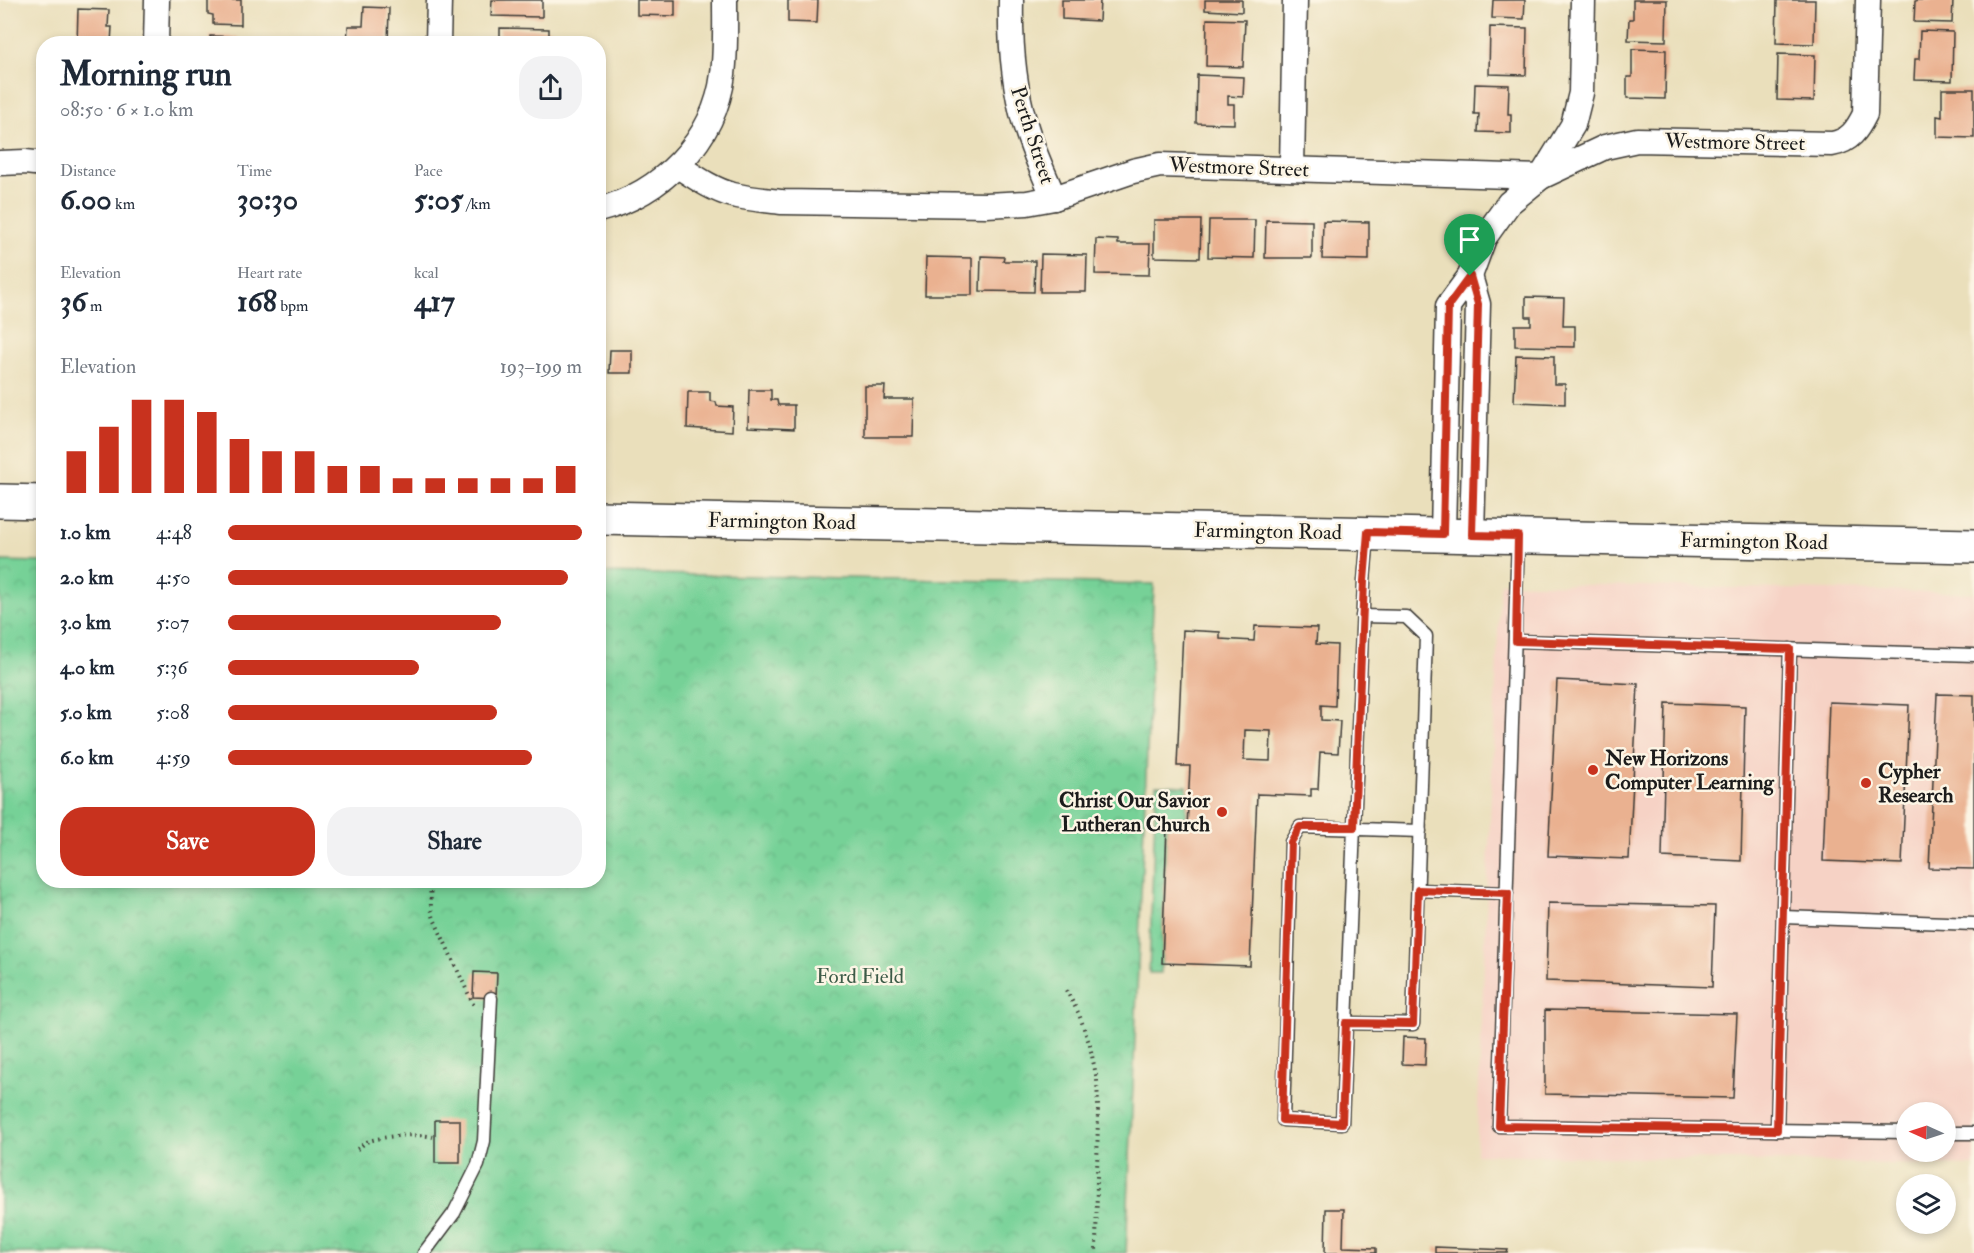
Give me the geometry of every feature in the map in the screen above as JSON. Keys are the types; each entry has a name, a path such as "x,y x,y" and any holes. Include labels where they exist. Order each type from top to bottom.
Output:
{"main road":[{"path":"0,501 36,502"},
{"name":"Farmington Road","path":"606,518 1974,546"}],"street":[{"path":"156,36 157,0"},
{"path":"438,36 439,0"},
{"path":"606,208 639,195 659,182 678,166 695,145 717,100 723,76 725,0"},
{"name":"Perth Street","path":"1011,0 1010,39 1014,81 1025,127 1054,198"},
{"path":"1292,169 1296,0"},
{"path":"1458,534 1448,306 1470,276 1484,238 1509,203 1541,177 1573,125 1581,93 1583,0"},
{"name":"Westmore Street","path":"678,166 707,184 732,195 782,202 986,205 1027,203 1054,198 1133,171 1160,165 1541,177 1605,147 1637,140 1832,144 1844,142 1857,130 1865,114 1868,0"},
{"path":"0,163 36,163"}],"lane":[{"path":"1368,532 1362,616 1354,827 1342,1123 1282,1120 1291,842 1300,827 1354,827 1420,831"},
{"path":"1518,536 1499,1126 1896,1132"},
{"path":"1346,1023 1413,1024 1426,636 1406,617 1362,616"},
{"path":"1516,641 1974,655"},
{"path":"1777,1130 1790,649"},
{"path":"1418,890 1508,893"},
{"path":"1783,917 1974,924"},
{"path":"424,1253 454,1213 478,1165 484,1141 491,998"},
{"path":"1956,1132 1974,1133"}],"path":[{"path":"430,888 434,919 489,1038"},
{"path":"1066,990 1079,1014 1097,1080 1096,1253"},
{"path":"357,1149 367,1141 408,1135 433,1137"}],"shaded area":[{"path":"1500,583 1974,593 1974,1166 1476,1154"}],"green space":[{"name":"Ford Field","path":"0,561 36,562 36,888 606,888 606,573 1154,584 1126,1253 0,1253"},
{"path":"1156,785 1187,786 1186,824 1167,824 1161,973 1149,973"}],"building":[{"path":"208,0 241,0 241,25 213,24 213,15 208,14"},
{"path":"492,0 542,0 542,17 491,16"},
{"path":"637,0 675,0 675,16 637,15"},
{"path":"788,0 818,0 817,23 788,22"},
{"path":"1062,0 1100,0 1099,21 1062,19"},
{"path":"1205,0 1242,0 1242,12 1205,10"},
{"path":"1493,0 1525,0 1524,19 1492,18"},
{"path":"1633,0 1667,0 1666,41 1628,40 1629,19 1633,19"},
{"path":"1777,0 1815,0 1814,44 1776,43"},
{"path":"1953,0 1952,23 1914,22 1915,1"},
{"path":"364,7 389,8 388,36 347,36 348,26 363,26"},
{"path":"78,9 109,10 108,27 112,27 111,36 77,36"},
{"path":"1207,19 1245,20 1243,67 1206,66"},
{"path":"1490,27 1527,28 1526,75 1489,74"},
{"path":"500,28 549,29 549,36 500,36"},
{"path":"1920,31 1953,32 1952,81 1914,80 1915,59 1919,59"},
{"path":"1632,49 1666,50 1665,99 1627,98 1627,77 1632,77"},
{"path":"1778,54 1815,55 1814,101 1777,100"},
{"path":"1197,75 1244,77 1243,97 1228,96 1228,104 1234,104 1234,124 1196,123"},
{"path":"1475,84 1509,85 1508,114 1511,114 1511,133 1478,132 1479,114 1474,114"},
{"path":"1942,89 1974,89 1974,138 1937,137 1937,116 1942,117"},
{"path":"1154,220 1201,220 1200,258 1154,257"},
{"path":"1209,220 1255,220 1254,258 1208,257"},
{"path":"1266,220 1312,221 1312,258 1265,258"},
{"path":"1323,221 1369,222 1369,260 1322,259"},
{"path":"1096,239 1118,240 1118,244 1150,244 1149,275 1095,274"},
{"path":"1041,254 1087,255 1086,292 1040,292"},
{"path":"981,256 1004,257 1003,261 1035,261 1034,292 980,291"},
{"path":"926,257 972,258 972,295 925,295"},
{"path":"1526,297 1564,298 1563,326 1575,326 1575,347 1515,346 1515,325 1531,325 1531,317 1526,317"},
{"path":"610,350 632,350 632,373 609,373"},
{"path":"1516,355 1554,356 1554,384 1565,384 1565,404 1514,402"},
{"path":"865,386 885,386 884,399 914,399 913,437 865,437"},
{"path":"749,390 771,390 771,400 777,400 778,405 794,405 794,429 748,427"},
{"path":"688,392 710,392 710,401 716,402 717,406 733,407 732,431 687,428"},
{"name":"Christ Our Savior Lutheran Church","path":"1255,626 1317,628 1316,644 1337,645 1335,706 1321,705 1321,720 1340,721 1338,753 1320,752 1318,789 1311,789 1311,796 1257,794 1250,966 1162,963 1167,827 1187,828 1190,766 1177,766 1183,630 1220,632 1220,639 1254,641","holes":["1245,730 1271,731 1270,761 1244,760"]},
{"name":"New Horizons Computer Learning","path":"1557,680 1638,684 1629,859 1548,856"},
{"path":"1937,694 1974,695 1974,869 1929,868"},
{"name":"Cypher Research","path":"1829,702 1909,705 1902,864 1823,861"},
{"path":"1666,703 1745,706 1741,861 1662,857"},
{"path":"1548,903 1715,906 1712,987 1546,981"},
{"path":"474,972 497,973 496,998 473,997"},
{"path":"1545,1010 1737,1014 1733,1098 1545,1094"},
{"path":"1403,1037 1426,1038 1425,1065 1402,1064"},
{"path":"435,1120 460,1120 460,1163 435,1163"},
{"path":"1326,1209 1344,1209 1343,1247 1376,1248 1376,1253 1325,1253"},
{"path":"1435,1247 1508,1250 1507,1253 1435,1253"}],"place":[{"name":"New Horizons Computer Learning","path":"1593,770"},
{"name":"Cypher Research","path":"1866,783"},
{"name":"Christ Our Savior Lutheran Church","path":"1222,812"}],"route":[{"path":"1470,276 1478,304 1472,535 1518,536 1516,641 1790,649 1777,1130 1499,1126 1508,893 1418,890 1413,1024 1346,1023 1342,1123 1282,1120 1291,842 1300,827 1354,827 1368,532 1443,534 1448,306 1470,276"}]}
